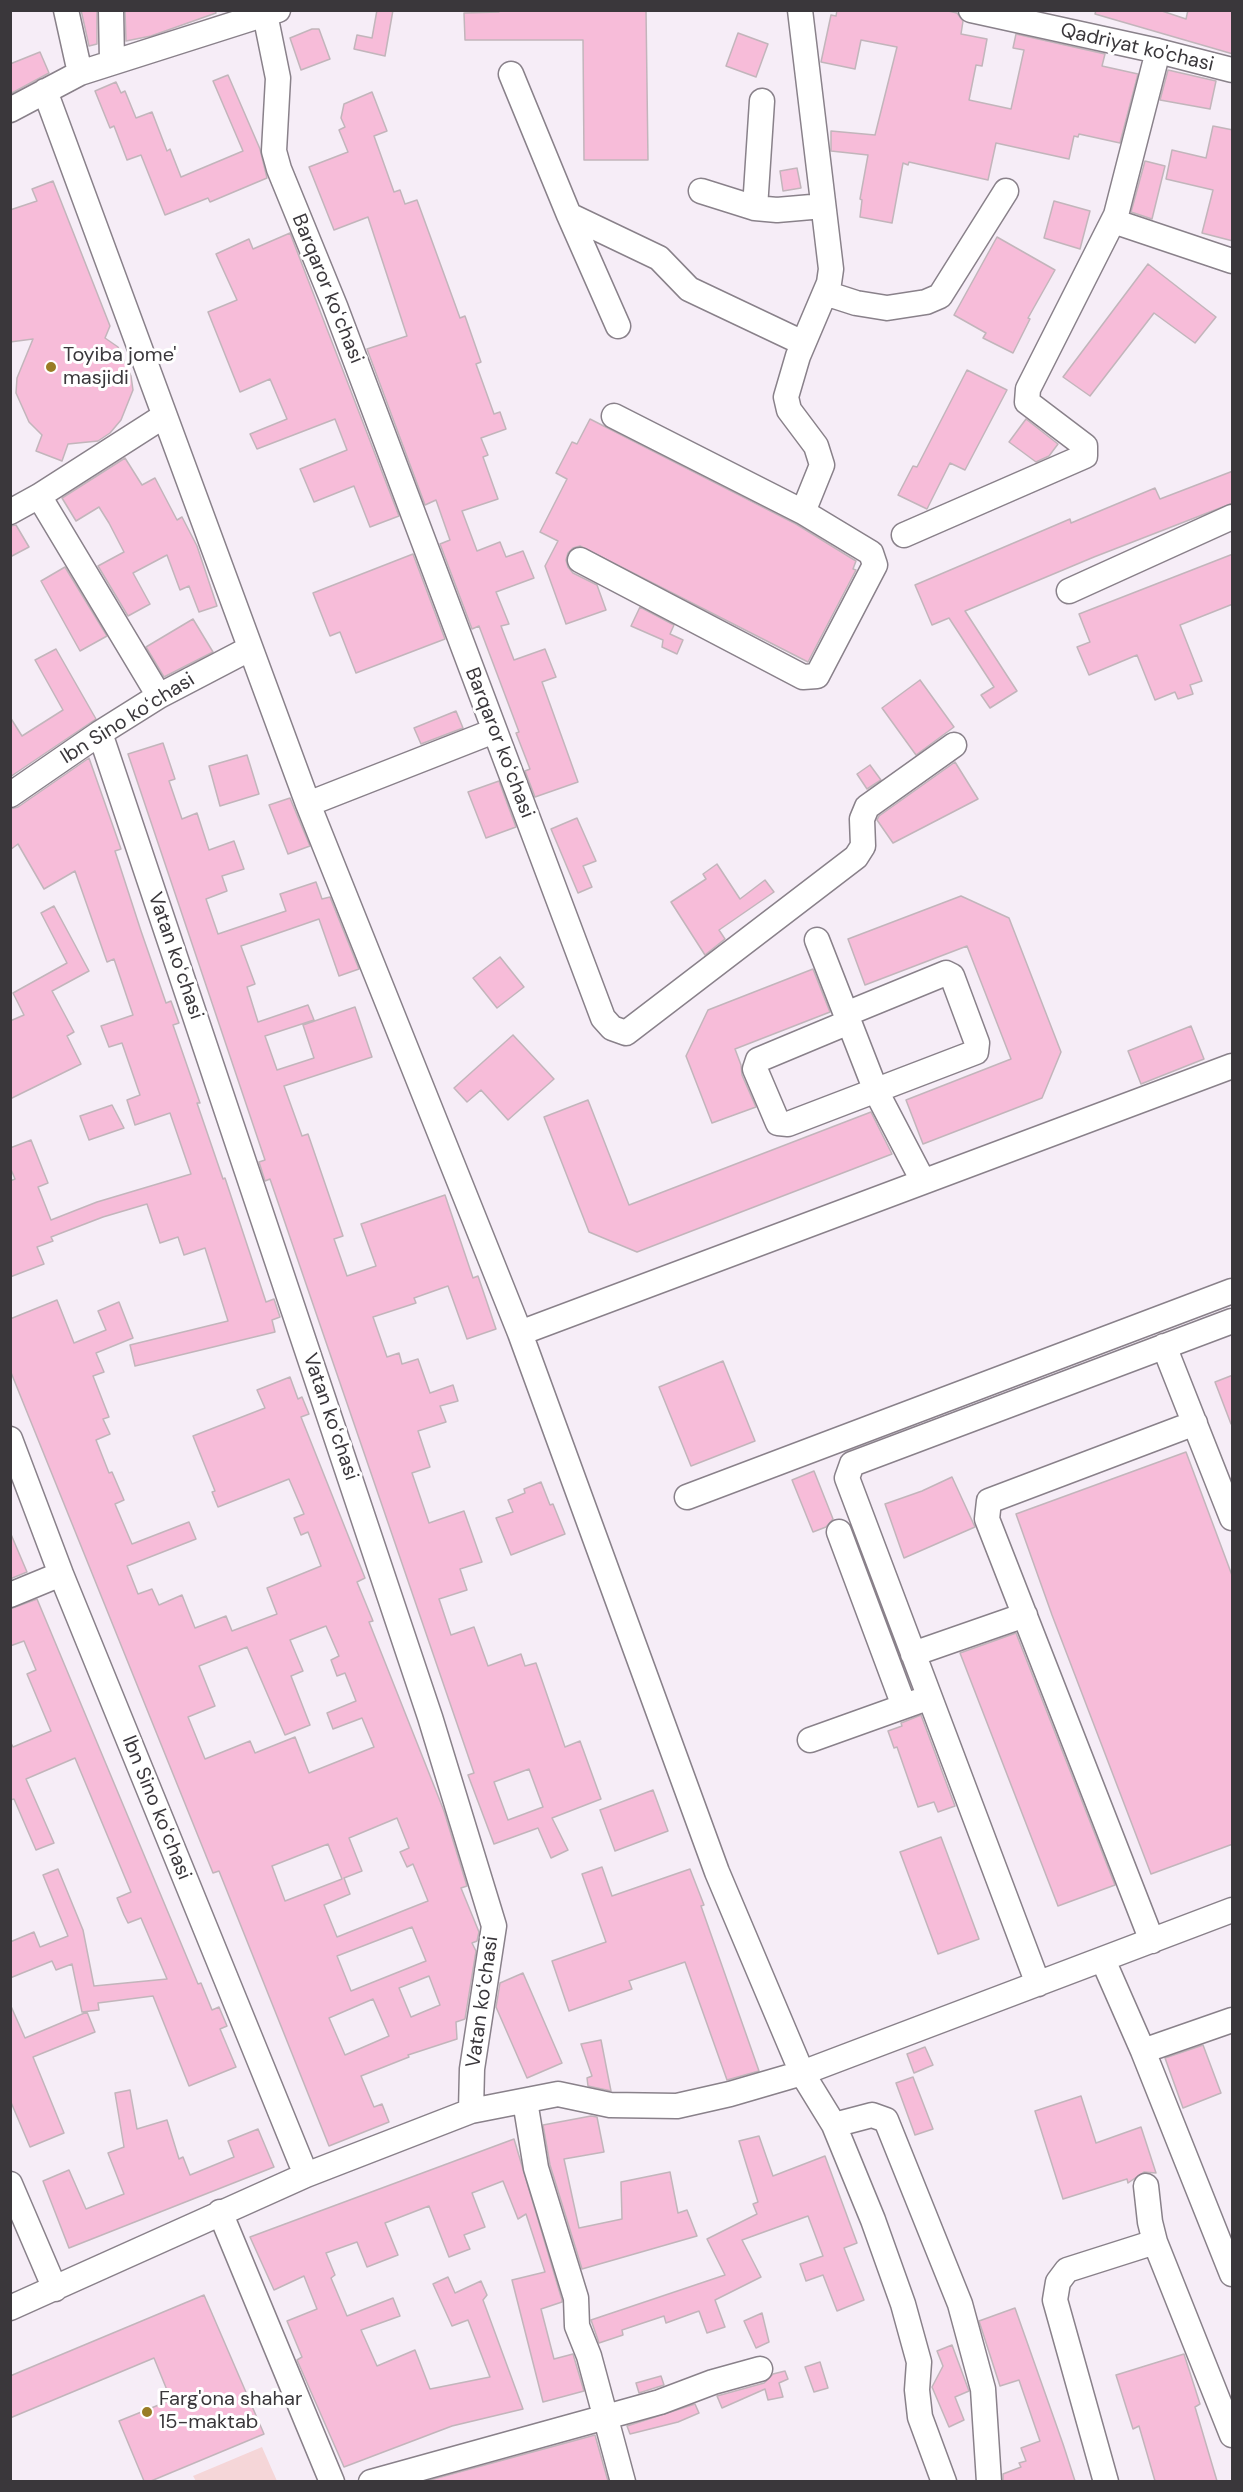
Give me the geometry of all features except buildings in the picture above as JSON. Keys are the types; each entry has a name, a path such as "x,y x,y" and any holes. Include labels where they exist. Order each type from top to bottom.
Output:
{"street":[{"path":"66,10 80,73"},
{"path":"111,10 112,61"},
{"path":"800,10 831,268 829,283 803,343 786,397 789,410 816,447 822,465 803,512"},
{"name":"Qadriyat ko'chasi","path":"971,10 1233,70"},
{"path":"10,110 80,73 271,12"},
{"name":"Barqaror koʻchasi","path":"271,12 278,78 274,151 279,169 335,306 603,1017 612,1028 626,1033 856,857 863,846 862,819 867,807 954,745"},
{"path":"904,535 1085,456 1085,446 1027,402 1028,389 1113,221 1158,51"},
{"path":"511,74 618,326"},
{"path":"45,91 308,804 520,1333 717,1872 802,2073 834,2126 873,2220 903,2304 919,2362 917,2390 920,2417 944,2481"},
{"path":"755,208 762,101"},
{"path":"701,190 755,208 777,210 823,206"},
{"path":"825,293 856,303 887,308 926,302 940,296 1006,190"},
{"path":"569,215 659,258 689,289 803,343"},
{"path":"1113,221 1233,261"},
{"path":"10,512 164,416"},
{"path":"580,560 803,677 817,676 875,565 871,553 803,512 614,416"},
{"path":"39,496 159,696"},
{"path":"1069,591 1233,517"},
{"name":"Ibn Sino koʻchasi","path":"10,795 100,733 159,696 249,648"},
{"path":"308,804 494,731"},
{"name":"Vatan koʻchasi","path":"100,733 430,1716 494,1926 472,2069 471,2112"},
{"path":"817,940 876,1091 923,1181"},
{"path":"945,973 952,976 977,1043 976,1052 876,1091 788,1124 778,1123 755,1069 758,1060 945,973"},
{"path":"520,1333 1233,1065"},
{"path":"687,1497 1233,1291"},
{"path":"1038,1984 847,1478 852,1464 1233,1321"},
{"path":"1164,1346 1233,1518"},
{"path":"1152,1941 987,1519 989,1501 1195,1423"},
{"name":"Ibn Sino koʻchasi","path":"10,1439 61,1574 306,2175"},
{"path":"839,1532 904,1706"},
{"path":"10,1595 61,1574"},
{"path":"913,1654 1025,1615"},
{"path":"810,1740 929,1697"},
{"path":"10,2308 306,2175 471,2112 558,2094 610,2105 677,2106 730,2094 802,2073 1233,1910"},
{"path":"1103,1960 1143,2051 1233,2274"},
{"path":"1143,2051 1233,2020"},
{"path":"525,2101 536,2168 576,2298 576,2326 589,2356 622,2481"},
{"path":"834,2126 872,2115 886,2120 960,2304 983,2390 989,2481"},
{"path":"10,2184 55,2289"},
{"path":"1146,2186 1155,2242 1226,2399 1233,2435"},
{"path":"220,2212 332,2481"},
{"path":"1106,2481 1055,2300 1058,2282 1067,2270 1155,2242"},
{"path":"371,2481 660,2402 713,2382 760,2369"}],"shaded area":[{"path":"262,2447 277,2481 196,2481 193,2476"}],"place":[{"name":"Toyiba jome' masjidi","path":"51,367"},
{"name":"Farg'ona shahar 15-maktab","path":"147,2412"}]}
